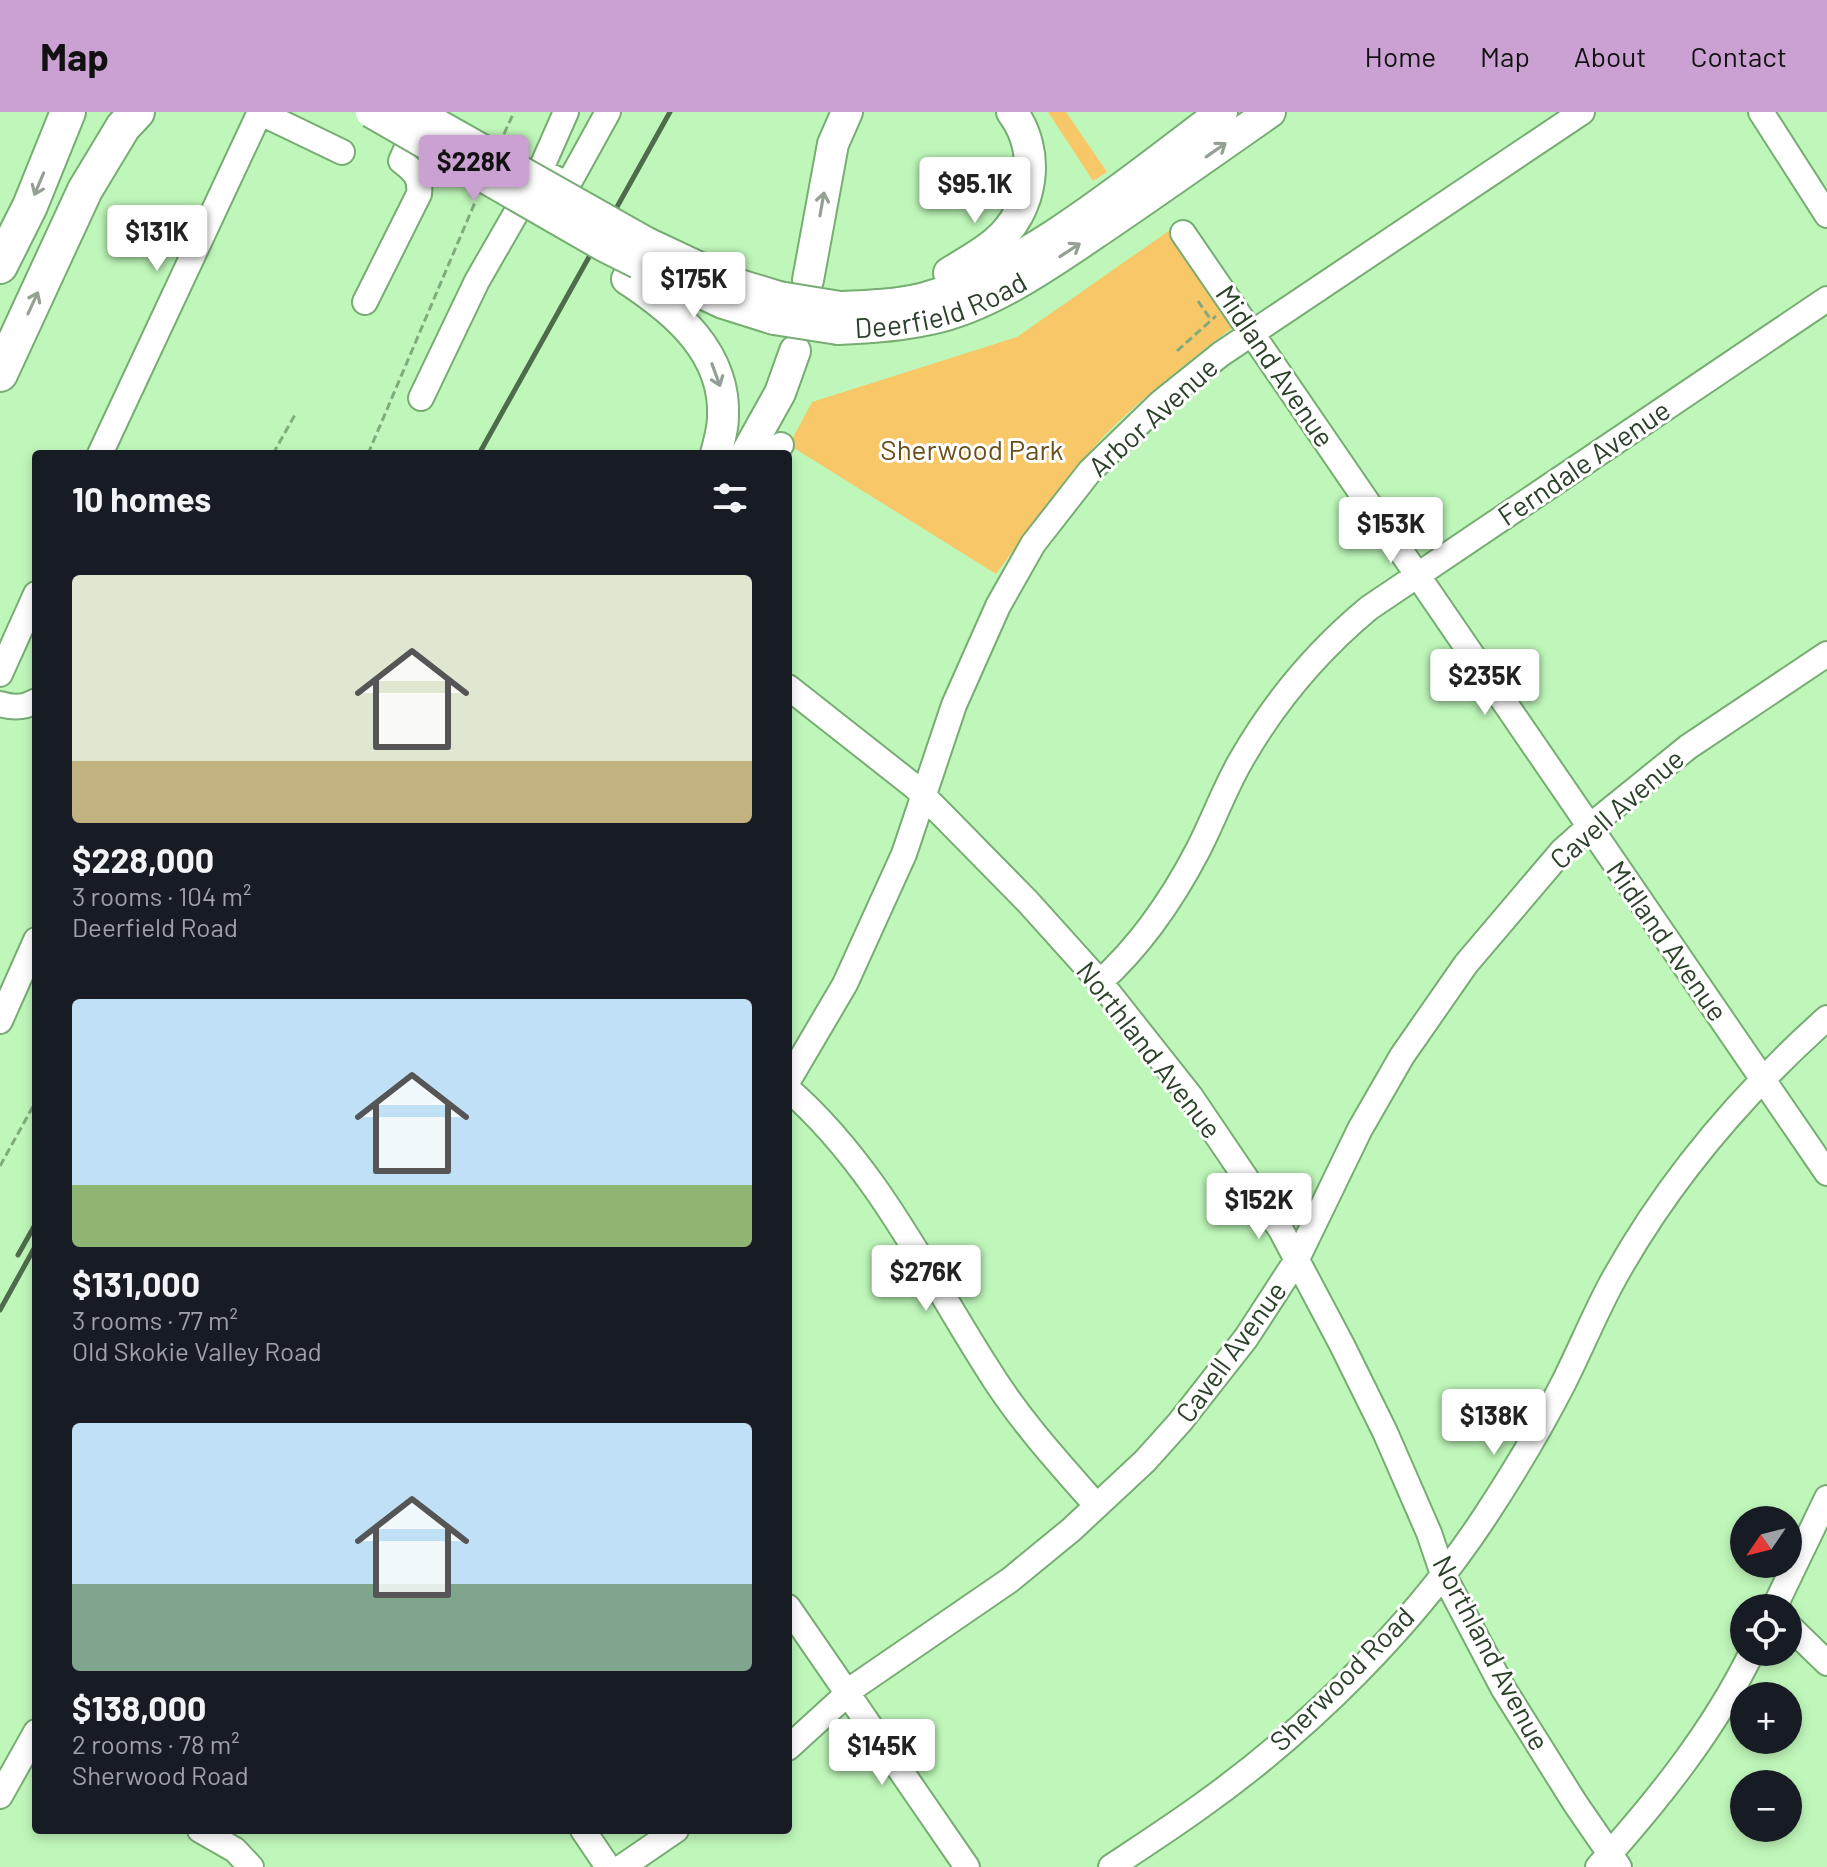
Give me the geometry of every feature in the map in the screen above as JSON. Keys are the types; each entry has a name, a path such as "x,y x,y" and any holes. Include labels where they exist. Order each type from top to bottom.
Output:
{"highway":[{"path":"0,266 30,206 68,112"},
{"path":"0,374 92,176 123,127 137,112"}],"main road":[{"path":"371,112 637,262 710,358 720,381 723,421 717,450"},
{"name":"Deerfield Road","path":"415,112 637,262 723,303 839,318 869,328 932,319 963,308 1007,288 1064,254 1155,177 1222,112"},
{"path":"808,280 833,144 847,112"},
{"path":"896,305 986,250 1017,218 1027,193 1031,170 1027,144 1012,112"},
{"name":"Deerfield Road","path":"839,318 955,288 997,268 1270,112"},
{"path":"748,450 780,393 795,351"}],"street":[{"path":"102,450 260,112 342,152"},
{"path":"365,302 419,194 417,174 401,161 422,112"},
{"path":"421,398 477,281 540,171 566,112"},
{"path":"540,171 563,182 571,179 608,112"},
{"name":"Arbor Avenue","path":"792,1074 845,984 904,854 929,774 981,639 1033,544 1090,471 1160,403 1221,354 1582,112"},
{"path":"1761,112 1827,215"},
{"name":"Midland Avenue","path":"1183,233 1827,1173"},
{"name":"Ferndale Avenue","path":"1100,982 1141,937 1179,884 1239,763 1273,708 1334,637 1369,608 1827,299"},
{"path":"0,674 32,603"},
{"name":"Cavell Avenue","path":"792,1744 846,1694 1010,1580 1071,1530 1145,1461 1246,1338 1296,1261 1360,1129 1402,1056 1466,964 1562,851 1589,827 1688,747 1827,654"},
{"name":"Northland Avenue","path":"792,690 915,787 1028,902 1100,982 1191,1097 1281,1230 1385,1432 1429,1533 1443,1574 1503,1688 1609,1863"},
{"path":"0,704 11,708 32,703"},
{"path":"0,1021 32,949"},
{"name":"Sherwood Road","path":"1111,1867 1203,1805 1290,1735 1390,1637 1483,1520 1532,1442 1612,1283 1693,1159 1762,1079 1827,1018"},
{"path":"792,1092 811,1109 861,1168 888,1205 986,1368 1013,1406 1096,1505"},
{"path":"1781,1594 1827,1498"},
{"path":"792,1613 967,1867"},
{"path":"1802,1639 1827,1663"},
{"path":"1609,1863 1697,1747 1744,1666"},
{"path":"0,1796 32,1741"},
{"path":"207,1834 235,1850 251,1867"},
{"path":"586,1834 608,1867"},
{"path":"622,1867 670,1834"}],"path":[{"path":"501,141 514,112"},
{"path":"370,450 476,200"},
{"path":"1198,301 1211,320"},
{"path":"1177,351 1232,305"},
{"path":"275,450 296,413"},
{"path":"0,1166 32,1108"}],"green space":[{"path":"1048,112 1066,112 1107,172 1093,181"},
{"name":"Sherwood Park","path":"1170,230 1233,327 1152,392 1106,434 1062,485 996,574 789,445 812,402 1017,337"}],"railway":[{"path":"481,450 670,112"},
{"path":"18,1255 32,1230"},
{"path":"0,1310 32,1252"}]}
